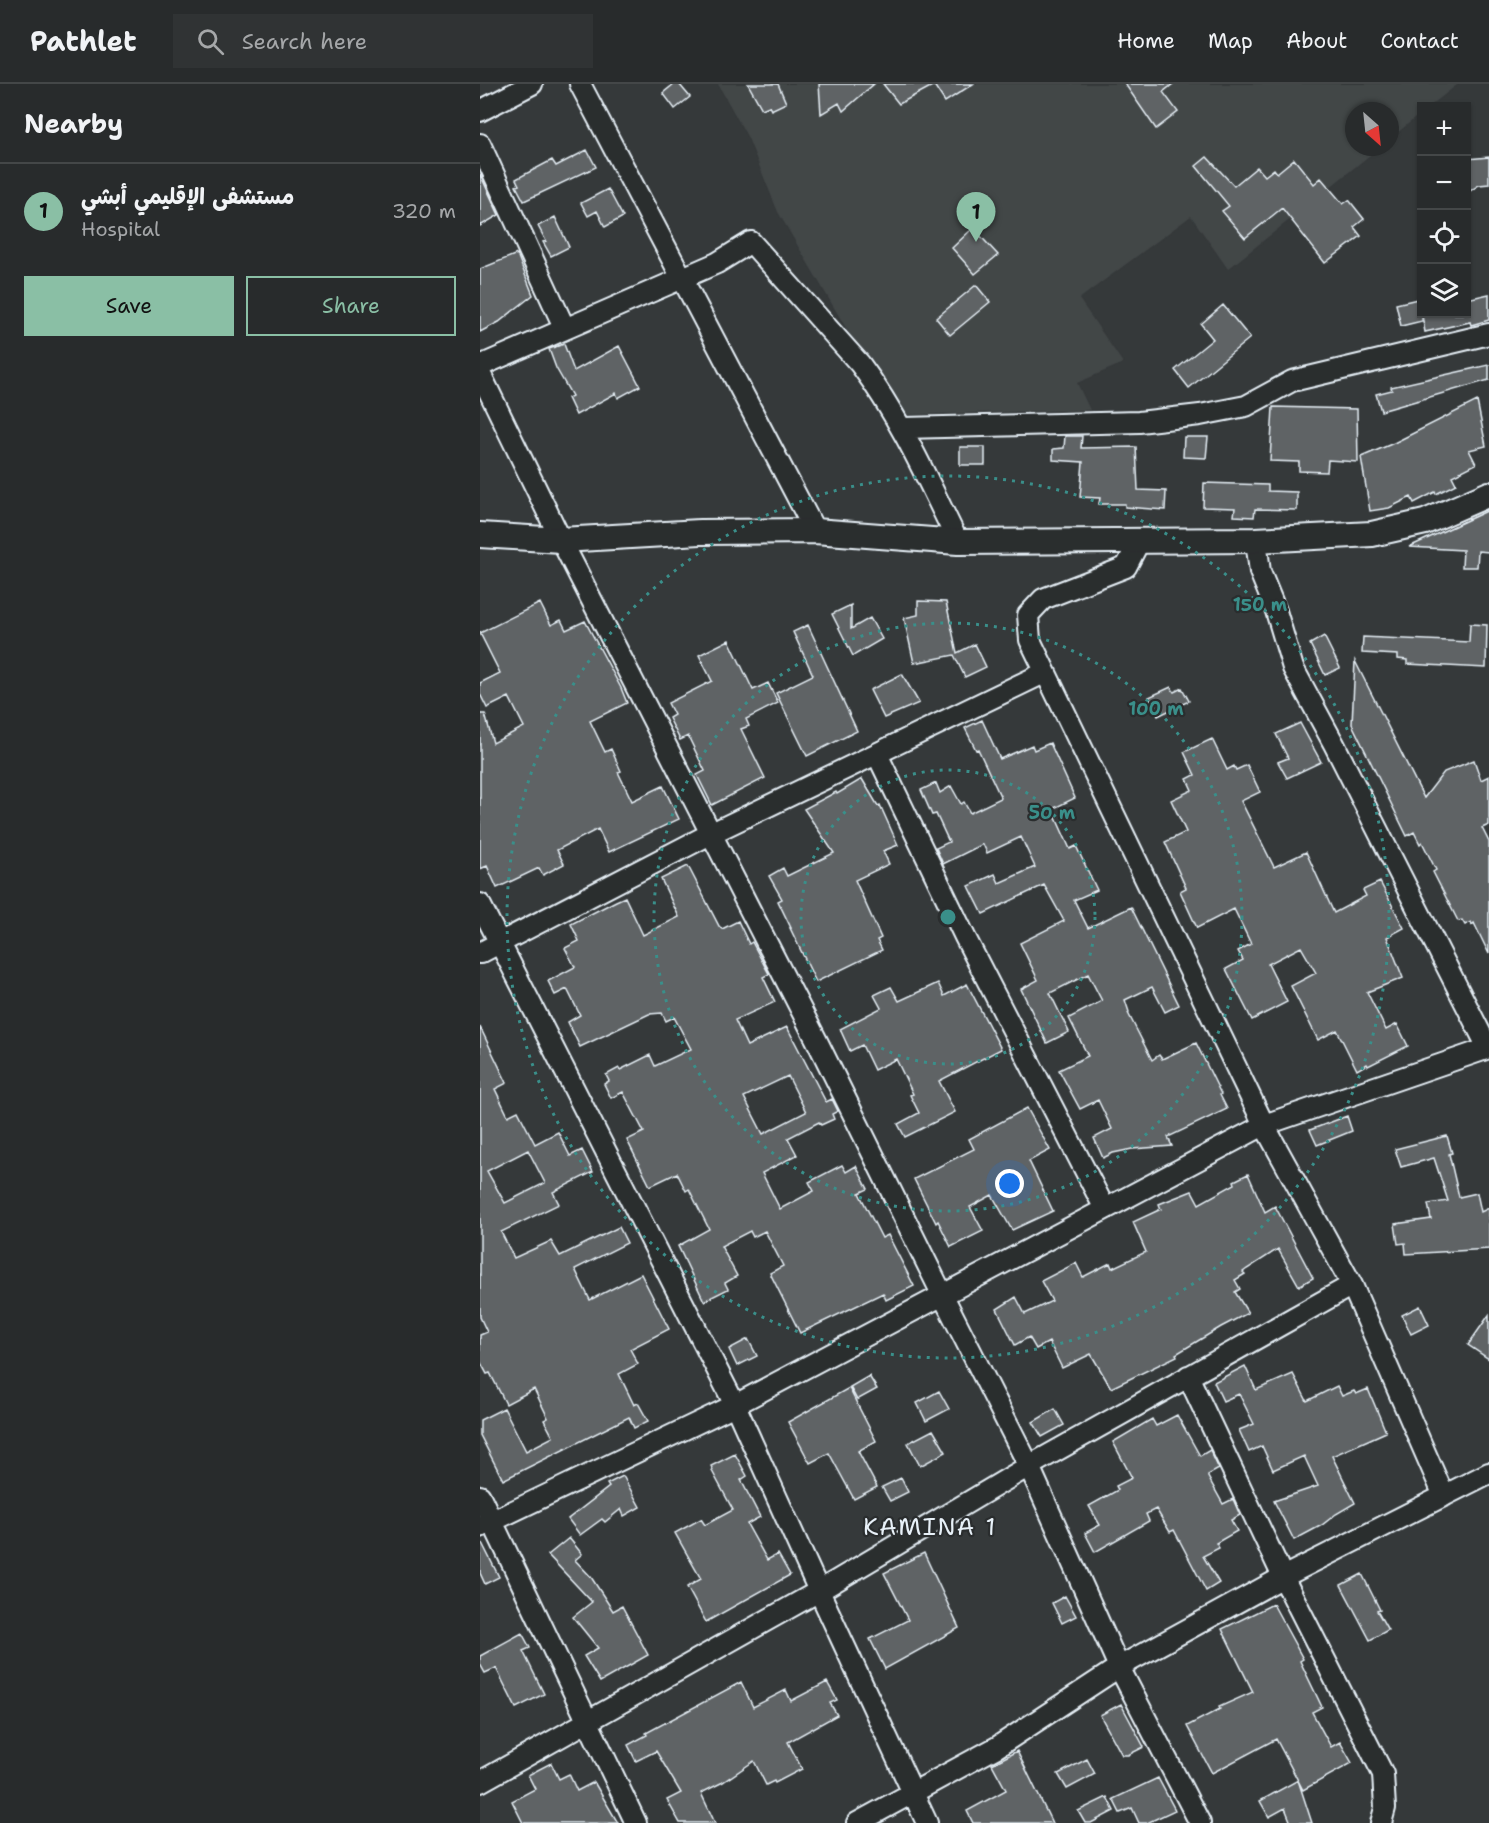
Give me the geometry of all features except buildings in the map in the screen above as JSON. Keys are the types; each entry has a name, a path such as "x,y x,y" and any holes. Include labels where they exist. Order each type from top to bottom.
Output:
{"street":[{"path":"480,111 532,84"},
{"path":"580,84 815,531"},
{"path":"480,144 565,329"},
{"path":"480,366 684,279 717,263 751,242 860,364 903,428 958,542"},
{"path":"903,428 1130,422 1200,415 1246,406 1292,381 1489,334"},
{"path":"480,373 561,540 821,1050 1029,1466 1119,1667 1200,1823"},
{"path":"480,535 561,540 700,532 815,531 958,542 1256,540 1372,534 1425,522 1489,494"},
{"path":"486,1524 735,1405 1264,1125 1489,1048 1293,668 1276,611 1260,572 1256,540"},
{"path":"1139,542 1126,567 1043,598 1028,615 1030,640 1264,1125 1352,1285 1444,1496"},
{"path":"480,953 710,834 1044,673"},
{"path":"877,754 965,937 1105,1209"},
{"path":"480,904 735,1405 927,1823"},
{"path":"480,1782 819,1591 1029,1466 1352,1285"},
{"path":"1188,1376 1282,1577 1383,1774 1385,1808 1380,1823"},
{"path":"857,1823 997,1747 1119,1667 1282,1577 1489,1473"},
{"path":"480,1496 486,1524 636,1823"}],"shaded area":[{"path":"718,84 1458,84 1435,102 1417,102 1417,116 1399,131 1399,102 1345,102 1345,156 1369,156 1228,269 1191,216 1079,299 1123,363 1077,383 1090,410 897,415 778,212 748,138"}],"place":[{"name":"مستشفى الإقليمي أبشي","path":"976,242"}],"district":[{"name":"KAMINA 1","path":"930,1527"}]}
